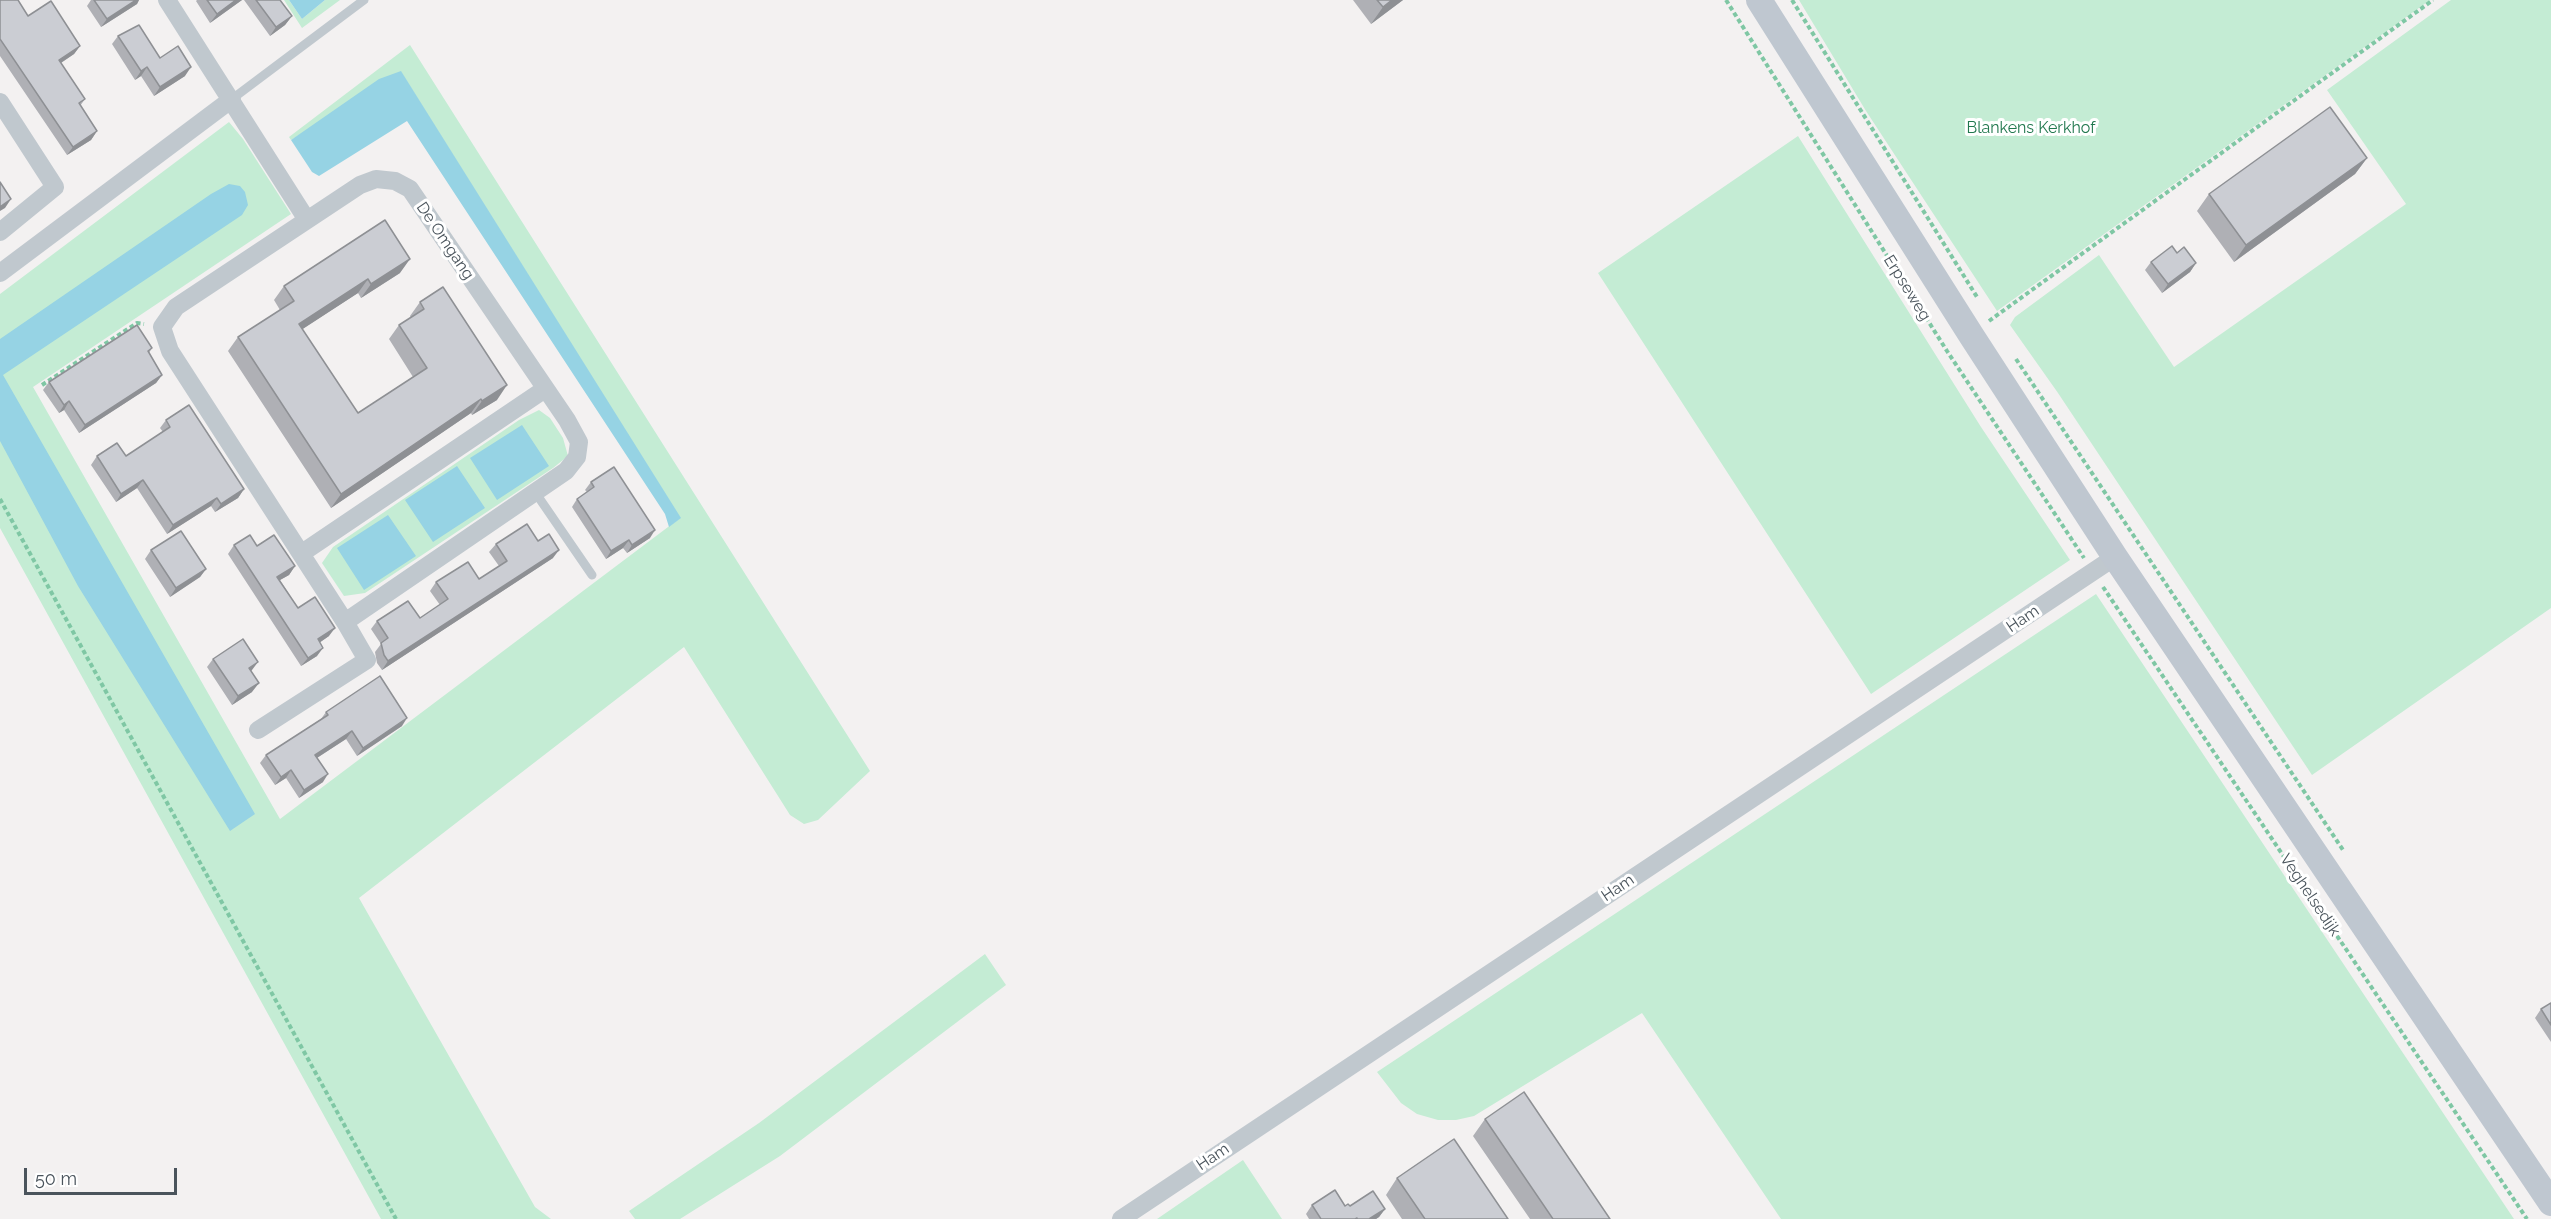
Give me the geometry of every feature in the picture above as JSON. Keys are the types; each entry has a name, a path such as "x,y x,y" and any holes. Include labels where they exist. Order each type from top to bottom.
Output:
{"main road":[{"name":"Erpseweg","path":"1759,0 1981,327 2115,557"},
{"name":"Veghelsedijk","path":"2115,557 2551,1203"}],"street":[{"path":"167,0 307,220"},
{"path":"0,273 232,99"},
{"path":"0,102 55,187 0,232"},
{"name":"De Omgang","path":"162,327 176,307 360,185 376,179 395,181 410,189 579,442 578,457 566,471 345,622"},
{"path":"162,327 170,351 302,553 367,660 258,730"},
{"path":"302,553 545,389"},
{"name":"Ham","path":"1121,1219 2115,557"}],"lane":[{"path":"232,99 364,0"},
{"path":"536,492 592,574"}],"path":[{"name":"Erpseweg","path":"1726,0 1947,351 2094,572"},
{"path":"1792,0 1979,301"},
{"path":"1981,327 2433,0"},
{"path":"1981,327 1985,310"},
{"path":"42,385 137,323 162,327"},
{"path":"1981,327 1997,330"},
{"path":"2010,349 2139,543"},
{"path":"0,499 396,1219"},
{"name":"Veghelsedijk","path":"2094,572 2527,1219"}],"green space":[{"path":"284,0 289,0 302,19 325,0 340,0 302,28"},
{"name":"Blankens Kerkhof","path":"1799,0 2430,0 1997,311 1866,111"},
{"path":"2451,0 2551,0 2551,608 2312,775 2058,393 2010,325 2015,317 2099,255 2174,367 2406,204 2327,90"},
{"path":"410,45 870,771 818,820 804,824 790,815 684,647 359,898 535,1207 551,1219 381,1219 0,528 0,294 229,122 243,139 291,214 33,387 280,819 680,518 401,72 291,140 289,137"},
{"path":"1798,136 1981,427 2070,560 1871,694 1598,273"},
{"path":"539,410 550,418 563,438 568,456 365,593 344,596 322,563 333,547 519,420"},
{"path":"2096,594 2514,1219 1781,1219 1642,1013 1474,1116 1456,1120 1438,1120 1417,1114 1401,1103 1377,1072"},
{"path":"985,954 1006,985 780,1156 680,1219 635,1219 629,1211 759,1123"},
{"path":"1243,1160 1282,1219 1157,1219"}],"water":[{"path":"289,0 325,0 302,19"},
{"path":"401,71 681,518 669,527 665,514 407,121 319,176 312,172 291,140 379,79"},
{"path":"229,184 240,186 245,192 248,205 242,215 3,375 255,814 230,831 78,586 0,441 0,339 211,194"},
{"path":"522,425 549,466 497,500 470,458"},
{"path":"457,466 485,508 433,542 405,500"},
{"path":"388,515 416,556 364,590 337,548"}],"building":[{"path":"0,0 18,0 28,16 51,1 80,46 59,60 85,99 79,103 97,131 73,147 0,39"},
{"path":"94,0 136,0 107,19"},
{"path":"207,0 236,0 217,14"},
{"path":"256,0 280,0 292,16 276,27"},
{"path":"1377,0 1392,0 1383,7"},
{"path":"139,25 160,58 178,46 191,67 160,87 147,67 141,71 118,36"},
{"path":"2330,107 2367,158 2246,245 2209,194"},
{"path":"0,182 11,199 0,207"},
{"path":"385,220 410,259 371,284 368,279 299,324 358,413 427,368 399,325 424,309 420,302 443,287 507,385 482,401 481,399 341,494 238,337 294,301 284,286"},
{"path":"2172,246 2177,253 2184,247 2196,263 2168,284 2151,262"},
{"path":"137,325 152,348 148,351 162,375 85,425 69,401 64,405 49,382"},
{"path":"189,405 244,489 221,504 217,498 173,525 143,480 121,494 97,456 117,443 126,456 170,427 166,420"},
{"path":"614,467 655,530 632,545 629,540 611,551 577,499 594,487 591,482"},
{"path":"527,524 538,541 549,534 559,550 388,661 381,643 388,638 377,621 408,601 420,618 448,599 436,582 468,562 479,579 507,561 496,544"},
{"path":"181,531 206,569 176,588 151,550"},
{"path":"250,535 257,546 274,535 295,566 277,577 298,608 315,597 335,628 318,639 323,648 308,658 234,545"},
{"path":"243,639 258,662 249,668 259,683 238,696 213,659"},
{"path":"380,676 407,718 363,748 352,731 315,755 328,774 304,790 291,770 281,777 266,755 328,715 326,712"},
{"path":"2551,1003 2551,1025 2541,1009"},
{"path":"1524,1092 1610,1219 1553,1219 1485,1119"},
{"path":"1454,1139 1508,1219 1425,1219 1397,1178"},
{"path":"1335,1190 1345,1206 1348,1204 1350,1206 1373,1191 1385,1209 1369,1219 1321,1219 1312,1205"}]}
